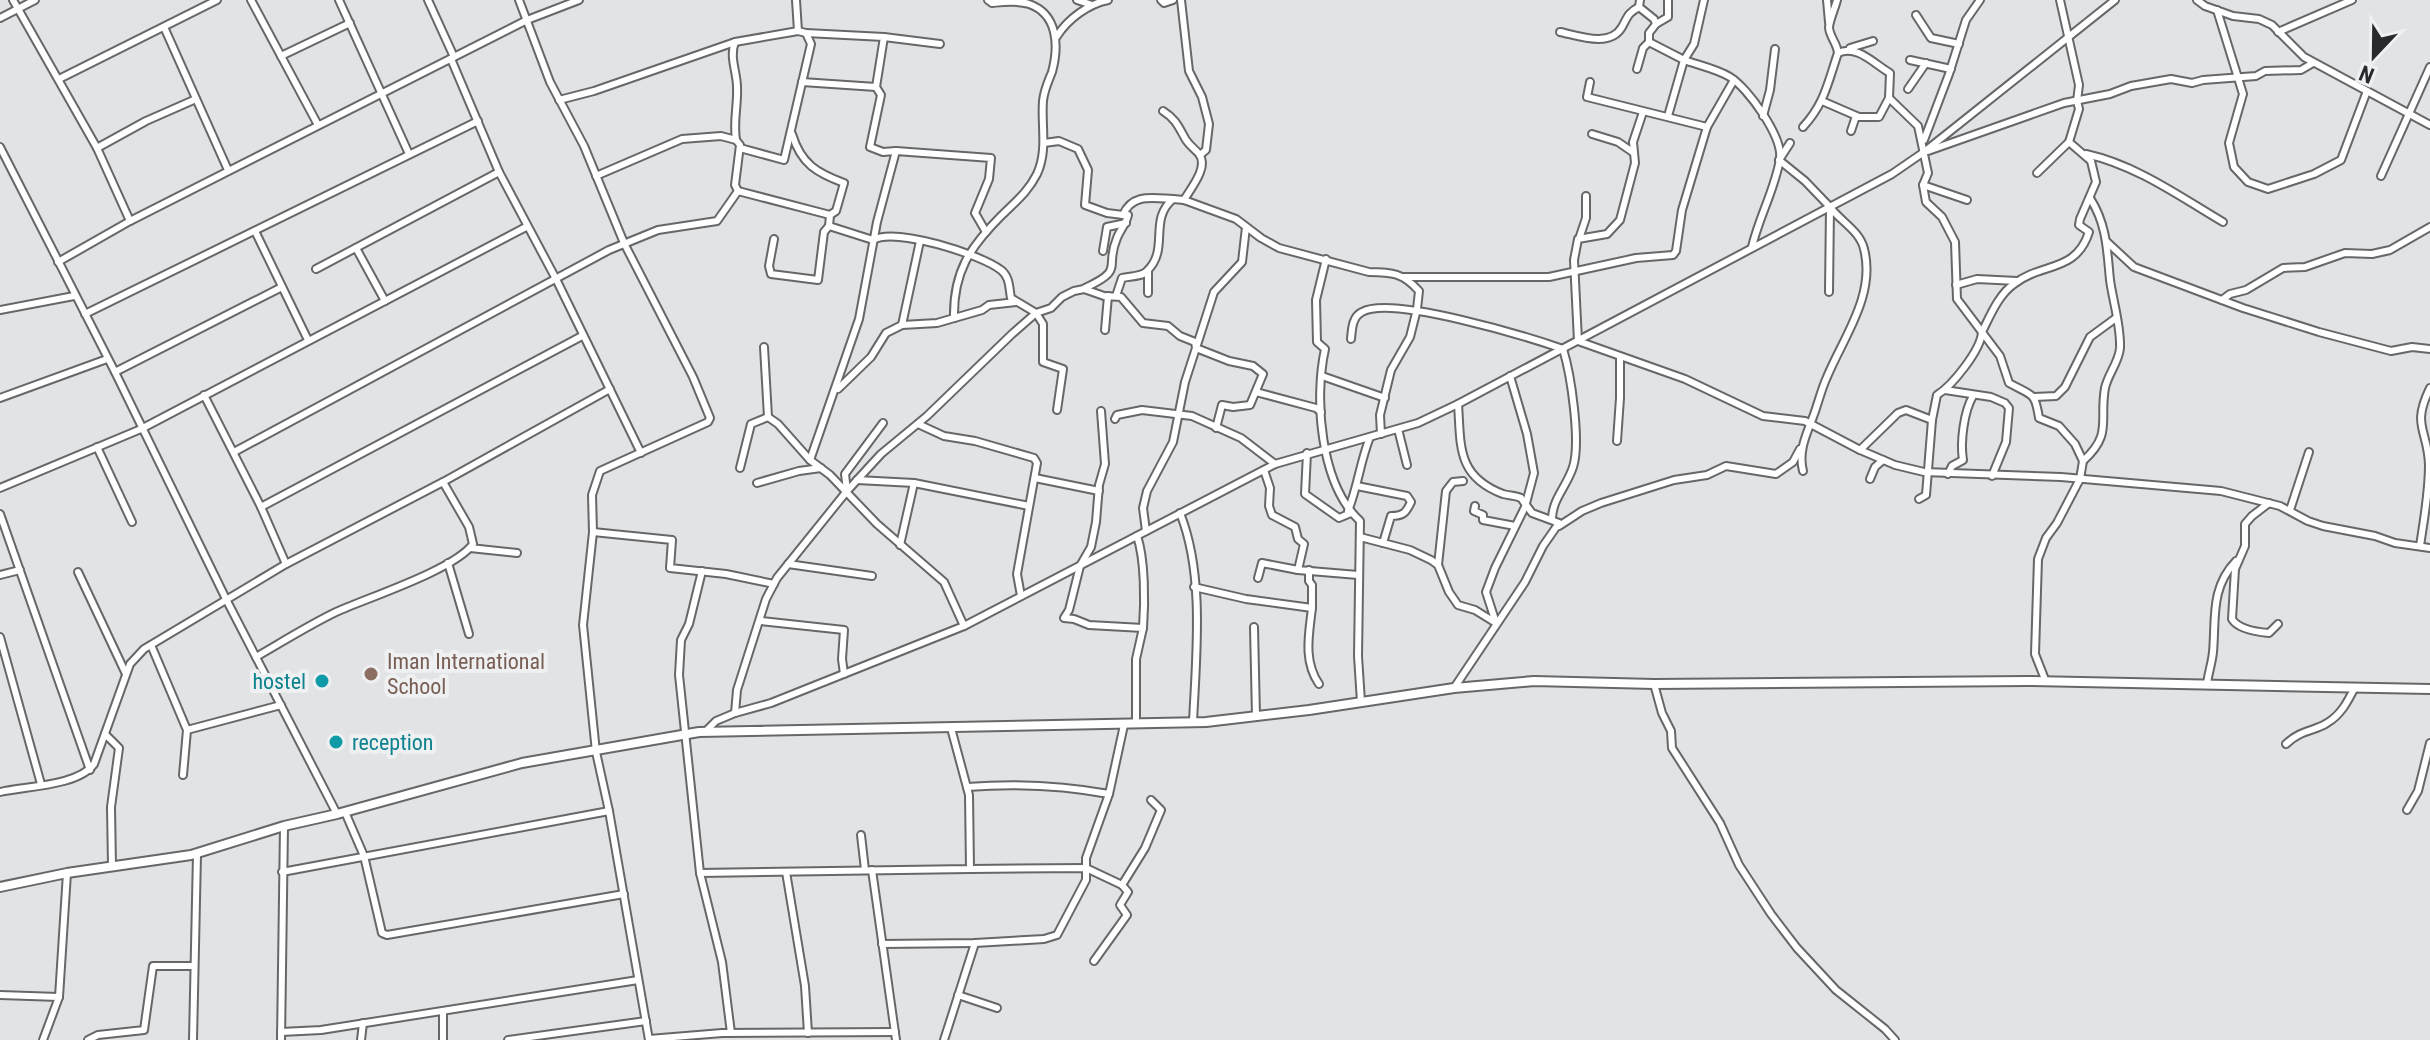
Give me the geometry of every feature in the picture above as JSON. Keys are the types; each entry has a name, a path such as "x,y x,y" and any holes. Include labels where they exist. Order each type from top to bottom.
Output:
{"street":[{"path":"13,0 97,148 130,221"},
{"path":"0,18 35,0"},
{"path":"59,79 217,0"},
{"path":"251,0 318,125"},
{"path":"339,0 409,154"},
{"path":"428,0 499,172 556,279 641,453"},
{"path":"519,0 550,82 596,176 624,243 693,377 710,418 708,422 600,471 592,495 593,532 583,625 596,752 649,1040 731,1033 896,1036 861,835"},
{"path":"58,262 228,170 527,20 579,0"},
{"path":"796,0 798,31"},
{"path":"988,0 992,3 1030,4 1043,13 1057,36"},
{"path":"1077,0 1092,5"},
{"path":"954,318 955,290 968,255 1031,186 1044,155 1044,91 1052,70 1057,36 1063,27 1092,5 1108,0"},
{"path":"1161,0 1164,3 1173,0"},
{"path":"1181,0 1189,71 1202,97 1209,124 1206,150 1200,155"},
{"path":"1637,69 1643,48 1649,42 1649,33 1668,17 1668,0"},
{"path":"1668,116 1684,60 1694,44 1704,0"},
{"path":"1803,127 1822,101 1838,53 1837,42 1829,26 1827,0"},
{"path":"1829,26 1837,0"},
{"path":"1923,143 1966,20 1980,0"},
{"path":"2037,173 2069,142 2079,109 2079,85 2060,0"},
{"path":"705,732 716,721 735,713 771,703 964,626 1275,464 1418,423 1458,404 1892,174 2115,0"},
{"path":"2197,0 2233,16 2259,19 2272,25 2313,63 2430,125"},
{"path":"2278,32 2352,0"},
{"path":"1560,32 1604,39 1621,30 1628,13 1639,3 1656,24"},
{"path":"2217,10 2243,94 2229,143 2234,167 2248,182 2268,189 2314,174 2341,160 2367,91"},
{"path":"1916,15 1931,38 1959,44"},
{"path":"281,56 350,23"},
{"path":"164,27 228,170"},
{"path":"559,100 594,91 735,42 798,31 940,44"},
{"path":"740,148 784,160 811,44 806,33"},
{"path":"884,37 876,87 881,95 870,147 883,152 991,158 989,179 975,213 986,232"},
{"path":"1838,53 1873,41"},
{"path":"735,42 732,49 737,82 734,118 740,148 735,185 738,191 830,215 836,211 844,183 817,173 805,159 792,133"},
{"path":"1649,42 1734,80 1763,116 1779,145 1779,160"},
{"path":"1763,116 1775,49"},
{"path":"1822,101 1856,116 1879,117 1889,98 1890,73 1854,50 1846,49"},
{"path":"1910,60 1951,69"},
{"path":"1908,89 1926,63"},
{"path":"1924,152 2077,101 2155,82 2171,79 2192,83 2256,76 2265,71 2301,70 2313,63"},
{"path":"2381,176 2430,67"},
{"path":"1404,277 1538,278 1636,258 1673,255 1682,210 1707,127 1734,80"},
{"path":"802,82 876,87"},
{"path":"1590,82 1587,97 1707,127"},
{"path":"1889,98 1918,126 1928,173 1923,185 1926,202 1942,217 1955,242 1957,299 2000,356 2009,383 2034,397 2039,418 2059,426 2075,444 2083,461"},
{"path":"97,148 146,121 196,99"},
{"path":"1163,111 1173,117 1188,144 1200,155 1202,163 1184,200"},
{"path":"1580,236 1593,238 1607,234 1620,220 1635,163 1633,142 1643,112"},
{"path":"1851,131 1856,116"},
{"path":"85,314 478,121"},
{"path":"1592,134 1618,142 1634,153"},
{"path":"596,176 682,139 707,135 736,140"},
{"path":"735,713 737,690 774,584 847,491 881,454 918,424 1036,313 1051,308 1074,291 1104,279 1110,271 1116,239 1128,215 1107,213 1085,205 1088,170 1074,145 1059,141 1044,143"},
{"path":"2069,142 2086,154 2137,172 2223,222"},
{"path":"1752,247 1779,160 1790,143"},
{"path":"0,147 227,601 364,856 382,933 387,935 624,894"},
{"path":"810,460 859,319 873,240 896,151"},
{"path":"1956,285 1977,279 2017,281 2069,260 2084,247 2089,232 2079,225 2096,182 2086,154"},
{"path":"1779,160 1805,181 1853,230 1861,242 1866,266 1859,313 1827,377 1802,450 1803,471"},
{"path":"316,269 499,172"},
{"path":"1923,185 1967,200"},
{"path":"234,452 624,243 658,230 717,221 738,191"},
{"path":"1578,341 1574,260 1586,218 1586,196"},
{"path":"2046,682 2035,654 2038,559 2046,538 2080,479 2083,461 2099,441 2105,425 2106,384 2120,349 2107,242 2101,217 2090,198"},
{"path":"1123,215 1127,206 1137,199 1184,200 1236,219 1279,248 1369,272 1392,272 1404,277 1419,291 1410,337 1391,370 1380,415 1381,434"},
{"path":"1116,296 1122,278 1148,271 1156,257 1161,237 1158,225 1161,214 1173,199"},
{"path":"1829,292 1830,207"},
{"path":"774,239 769,266 771,274 818,280 824,232 829,226 830,215"},
{"path":"1103,251 1107,227 1126,223"},
{"path":"829,226 873,240 880,236 920,241 968,255 1003,271 1008,279 1011,298 1036,313 1043,324 1043,362 1063,369 1057,410"},
{"path":"0,488 141,429 526,227"},
{"path":"1146,531 1143,508 1147,491 1173,442 1185,382 1214,292 1242,262 1246,227"},
{"path":"2222,300 2283,268 2305,267 2345,253 2372,254 2390,250 2430,227"},
{"path":"255,231 308,340"},
{"path":"902,325 920,241"},
{"path":"2107,242 2134,267 2222,300 2319,332 2391,351 2412,347 2430,349"},
{"path":"356,248 385,301"},
{"path":"1326,259 1316,300 1317,342 1325,349 1321,437 1337,491 1350,512 1360,521 1358,656 1361,702"},
{"path":"1148,271 1148,293"},
{"path":"1919,499 1926,495 1926,472 1931,462 1932,420 1937,395 1956,379 1977,350 1982,332 2004,295 2017,281"},
{"path":"115,372 282,287"},
{"path":"1084,289 1124,299 1143,323 1168,326 1180,336 1195,342 1196,348"},
{"path":"0,310 74,296"},
{"path":"1105,330 1108,296"},
{"path":"835,391 871,357 886,333 902,325 937,323 989,305 1016,302"},
{"path":"1351,339 1353,323 1362,312 1395,308 1499,330 1563,349"},
{"path":"2034,397 2056,396 2065,387 2090,337 2116,318"},
{"path":"261,507 582,336"},
{"path":"1578,341 1685,379 1763,416 1805,421 1883,460 1926,472 2212,489 2269,503 2323,526 2430,548"},
{"path":"764,347 768,417"},
{"path":"1196,348 1229,361 1253,366 1263,374 1250,405 1222,405 1216,428"},
{"path":"1552,518 1555,500 1566,484 1574,461 1573,406 1563,349"},
{"path":"1617,441 1620,357"},
{"path":"0,398 107,359"},
{"path":"1322,376 1385,398"},
{"path":"1496,623 1486,592 1525,507 1534,473 1510,376"},
{"path":"2420,546 2428,510 2429,461 2420,422 2422,405 2430,388"},
{"path":"0,792 71,779 90,770 130,664 151,645 286,564 443,482 610,389"},
{"path":"1945,390 1998,399 2009,408 2006,442 1992,476"},
{"path":"1256,392 1321,412"},
{"path":"204,395 286,564"},
{"path":"1948,474 1952,466 1963,460 1961,437 1973,396"},
{"path":"1458,404 1459,446 1471,473 1505,495 1521,498 1532,513 1559,521 1558,527"},
{"path":"1115,419 1117,415 1142,410 1192,416 1241,438 1275,464"},
{"path":"1860,450 1898,413 1906,410 1932,420"},
{"path":"1101,411 1105,464 1101,471 1091,547 1080,566 1069,610 1064,618 1089,625 1143,628"},
{"path":"768,417 900,545 944,582 964,626"},
{"path":"740,468 751,424 768,417"},
{"path":"847,491 845,474 883,423"},
{"path":"918,424 944,436 975,441 1034,458 1037,463 1017,574 1021,596"},
{"path":"1454,688 1558,527 1601,503 1674,480 1707,475 1726,466 1776,474 1793,462 1810,424"},
{"path":"1398,429 1407,465"},
{"path":"1307,453 1305,494 1339,518 1350,512 1359,465 1370,437"},
{"path":"97,447 132,522"},
{"path":"2290,510 2309,452"},
{"path":"1870,479 1875,467 1883,460"},
{"path":"757,483 821,468"},
{"path":"1264,470 1270,488 1272,515 1295,527 1298,539 1304,544 1298,570"},
{"path":"1035,478 1099,491"},
{"path":"857,480 914,483 1029,506"},
{"path":"1463,481 1453,482 1446,491 1438,565 1458,605 1475,610 1496,623"},
{"path":"256,657 334,613 448,563 470,548 473,544 469,527 443,482"},
{"path":"900,545 914,483"},
{"path":"1357,486 1407,496 1411,502 1406,512 1391,516 1383,543"},
{"path":"2269,503 2245,524 2245,546 2233,581 2232,619 2238,626 2269,633 2278,624"},
{"path":"1475,506 1474,511 1483,515 1483,520 1515,526"},
{"path":"1180,513 1188,532 1193,560 1198,625 1193,722"},
{"path":"0,514 90,770"},
{"path":"593,532 672,540 670,568 726,574 774,584"},
{"path":"1136,724 1136,659 1145,601 1141,585 1142,552 1137,536"},
{"path":"1360,537 1410,550 1438,565"},
{"path":"470,548 517,553"},
{"path":"2207,684 2213,651 2213,613 2224,576 2239,559"},
{"path":"448,563 469,634"},
{"path":"1258,578 1262,563 1298,570 1358,575"},
{"path":"788,564 872,576"},
{"path":"0,575 20,570"},
{"path":"1309,570 1312,608 1307,646 1311,673 1319,684"},
{"path":"702,571 689,624 681,640 679,675 700,873 722,962 731,1033"},
{"path":"78,572 126,674"},
{"path":"1194,587 1246,599 1312,608"},
{"path":"761,621 844,630 844,674"},
{"path":"1254,627 1256,716"},
{"path":"0,637 41,784"},
{"path":"151,645 187,730 183,775"},
{"path":"0,887 67,873 197,854 284,826 522,763 705,732 1193,722 1454,688 1534,681 1654,684 2046,682 2430,689"},
{"path":"1654,684 1671,731 1672,748 1720,823 1739,865 1771,914 1836,990 1895,1040"},
{"path":"2286,744 2310,728 2324,726 2333,719 2355,687"},
{"path":"187,730 281,705"},
{"path":"882,944 975,943 1044,939 1057,935 1086,880 1089,849 1109,794 1124,725"},
{"path":"951,728 967,787 970,869"},
{"path":"105,734 119,748 111,807 112,867"},
{"path":"2407,810 2418,791 2430,743"},
{"path":"967,787 1064,785 1109,794"},
{"path":"1122,885 1145,848 1161,810 1151,800"},
{"path":"282,872 609,811"},
{"path":"284,826 281,1036 638,980"},
{"path":"193,1040 197,854"},
{"path":"700,873 1086,868 1122,885 1128,892 1120,905 1127,915 1094,961"},
{"path":"786,872 805,986 808,1033"},
{"path":"43,1040 59,997 67,873"},
{"path":"944,1040 975,943"},
{"path":"148,1040 144,1030 153,966 194,966"},
{"path":"0,995 59,997"},
{"path":"958,995 997,1008"},
{"path":"443,1012 443,1040"},
{"path":"508,1040 646,1021"},
{"path":"361,1040 363,1023"},
{"path":"88,1040 98,1035 144,1030"}],"place":[{"name":"Iman International School","path":"371,674"},
{"name":"hostel","path":"322,681"},
{"name":"reception","path":"336,742"}]}
